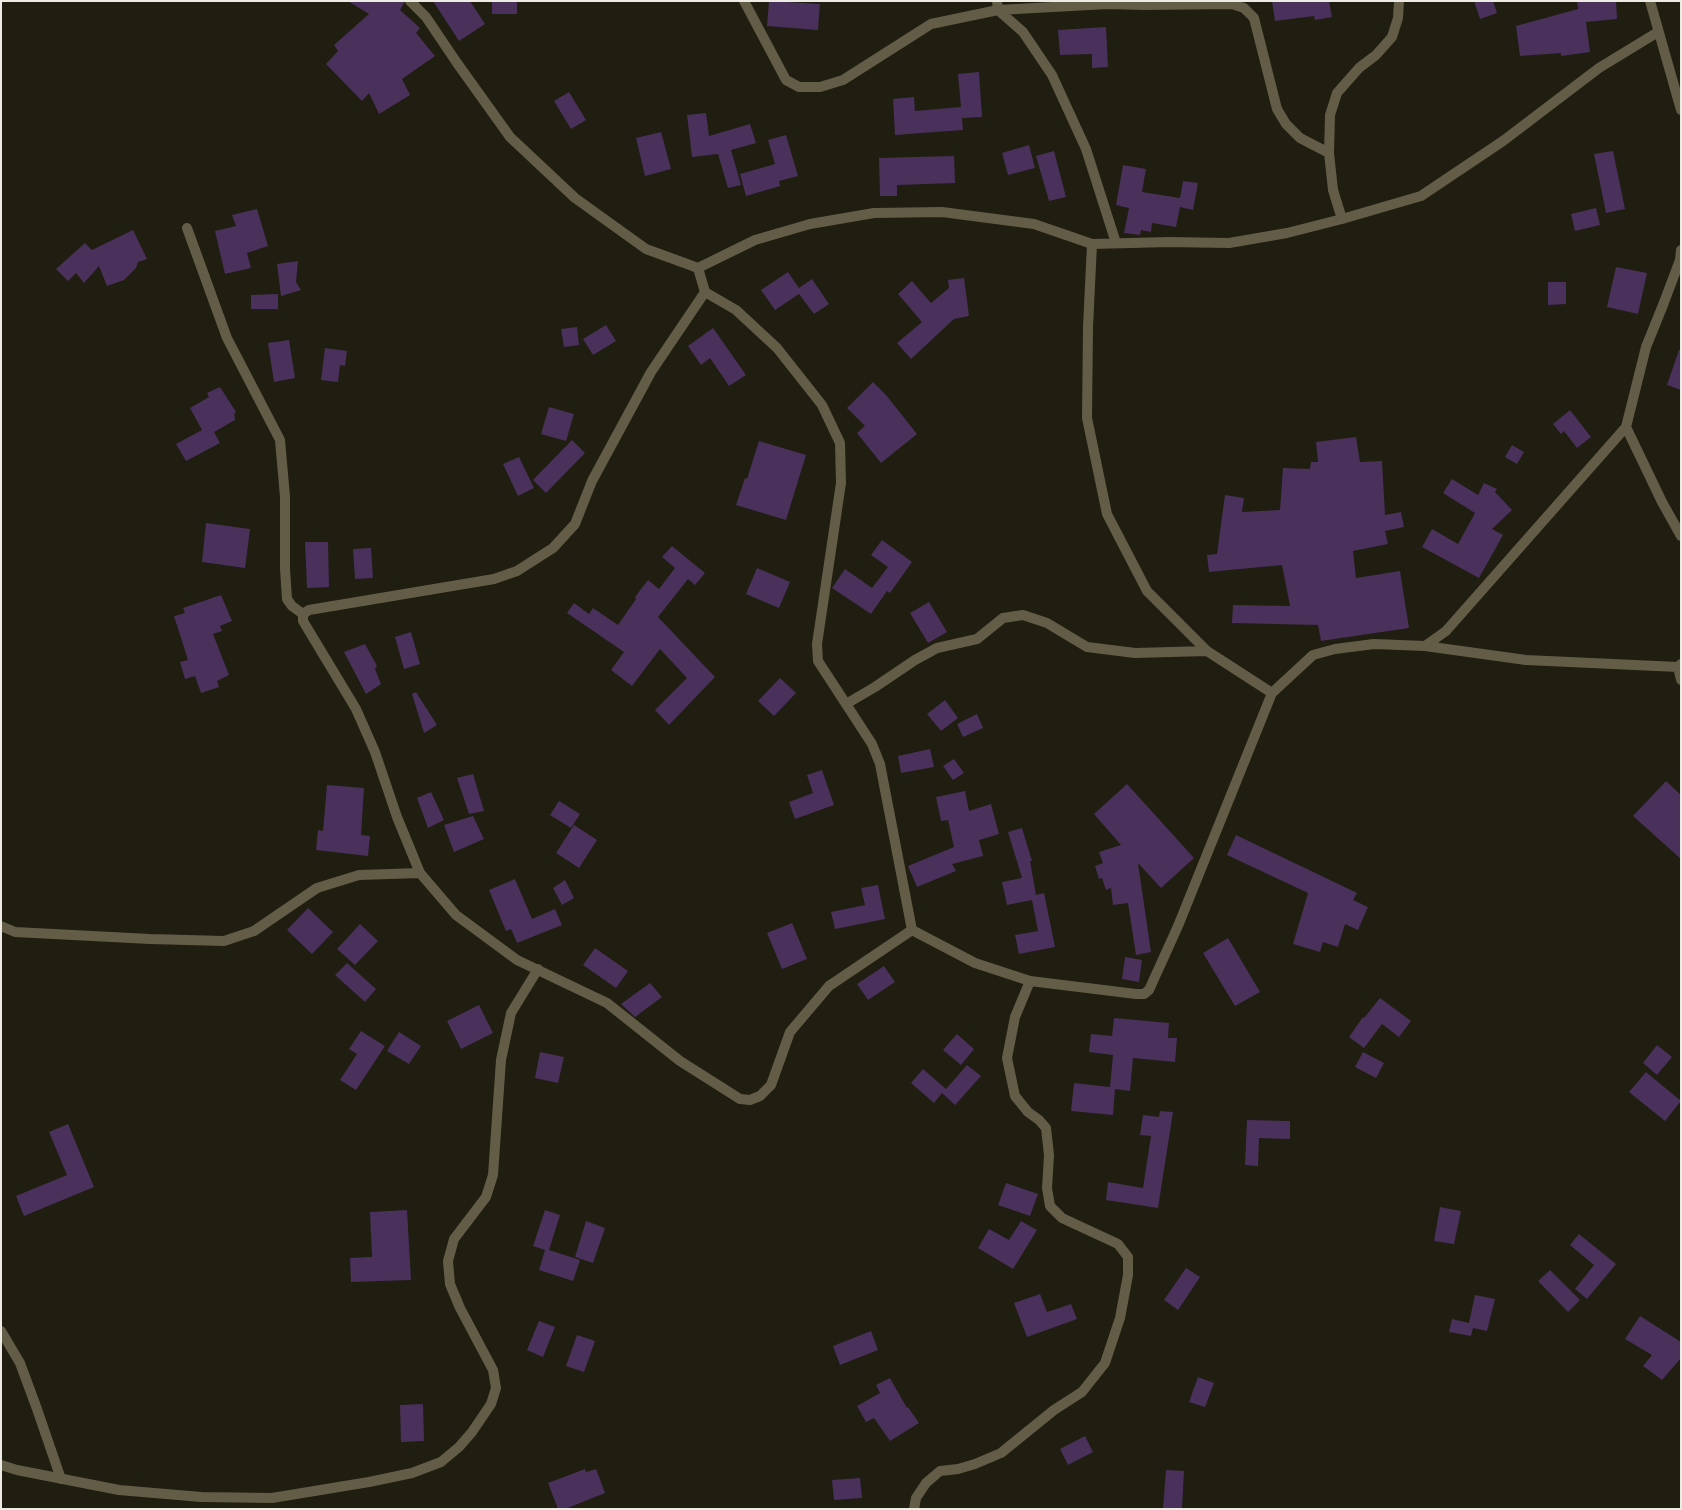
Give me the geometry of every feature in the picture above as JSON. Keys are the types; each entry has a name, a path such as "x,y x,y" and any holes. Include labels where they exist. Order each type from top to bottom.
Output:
{"street":[{"path":"410,1 426,17 510,137 575,198 646,249 698,268 755,240 810,224 874,213 942,212 1034,224 1092,244 1169,242 1228,243 1287,232 1342,219 1421,196 1503,141 1599,68 1658,32"},
{"path":"744,1 786,80 799,87 820,87 843,80 931,24 998,6 1108,4 1144,6 1232,4 1244,8 1254,18 1277,108 1286,124 1300,138 1328,153"},
{"path":"1342,219 1333,190 1328,153 1330,115 1336,93 1359,68 1376,55 1392,37 1398,18 1399,1"},
{"path":"1650,1 1681,110"},
{"path":"998,6 1023,32 1052,75 1086,149 1116,243"},
{"path":"187,228 227,338 280,440 286,497 285,569 287,599 292,606 303,614"},
{"path":"1092,244 1088,327 1087,418 1107,514 1147,591 1207,651 1272,693"},
{"path":"1425,646 1446,631 1626,427 1646,346 1664,305 1680,260 1681,250"},
{"path":"698,268 706,292 736,310 777,348 822,405 840,443 841,484 817,644 818,661 872,744 880,764 912,930"},
{"path":"303,614 309,610 494,579 517,571 553,548 575,524 592,481 651,372 706,292"},
{"path":"1626,427 1662,502 1681,536"},
{"path":"303,614 303,621 356,709 375,752 397,818 420,873 456,915 517,960 607,1003 680,1061 740,1099 750,1100 760,1096 771,1085 790,1032 829,986 912,930"},
{"path":"846,704 937,648 977,639 1003,618 1023,615 1047,623 1087,647 1135,653 1207,651"},
{"path":"912,930 975,963 1030,981 1144,994 1149,990 1178,926 1272,693 1313,655 1335,649 1374,644 1425,646 1526,660 1679,666 1681,680"},
{"path":"1,926 14,932 224,941 254,931 317,888 359,875 420,873"},
{"path":"1,1465 17,1470 119,1490 194,1497 272,1498 369,1482 412,1473 441,1462 459,1447 472,1432 491,1404 496,1388 493,1370 460,1308 450,1284 448,1261 454,1239 486,1197 491,1186 501,1060 511,1014 538,969"},
{"path":"914,1509 916,1498 926,1483 940,1471 958,1469 975,1464 1001,1453 1054,1410 1082,1392 1105,1363 1120,1318 1128,1275 1128,1257 1118,1244 1062,1218 1050,1206 1047,1188 1049,1155 1046,1128 1039,1120 1028,1112 1015,1096 1007,1058 1015,1016 1030,981"},
{"path":"1,1331 20,1362 38,1409 61,1479"}],"building":[{"path":"348,1 404,1 400,10 420,28 416,33 435,56 402,79 410,95 379,114 369,93 362,101 326,64 338,51 334,45 369,14"},
{"path":"433,1 470,1 485,24 459,41"},
{"path":"492,1 517,1 517,14 492,14"},
{"path":"769,1 820,4 818,30 767,26"},
{"path":"1272,1 1329,1 1332,17 1315,20 1314,16 1275,21"},
{"path":"1474,1 1493,1 1497,13 1480,19"},
{"path":"1577,1 1616,1 1617,19 1586,22 1590,52 1561,56 1561,53 1520,56 1516,26 1578,9"},
{"path":"1106,27 1108,67 1092,68 1092,54 1060,55 1058,30"},
{"path":"979,72 982,117 962,118 963,130 895,135 893,99 914,97 915,111 961,107 958,74"},
{"path":"569,92 586,120 571,129 554,101"},
{"path":"706,113 709,136 750,124 756,143 731,150 741,185 728,188 718,154 692,157 687,115"},
{"path":"661,132 671,169 645,176 636,138"},
{"path":"786,135 798,176 779,181 780,186 746,196 740,174 775,164 768,140"},
{"path":"1029,145 1035,168 1008,175 1002,153"},
{"path":"1054,151 1066,197 1049,201 1036,156"},
{"path":"1613,151 1625,209 1606,213 1594,154"},
{"path":"954,156 955,183 897,185 897,196 880,196 879,158"},
{"path":"1123,165 1146,169 1142,192 1180,198 1183,181 1198,183 1193,210 1180,207 1176,227 1152,223 1151,232 1141,230 1140,235 1124,233 1129,208 1116,205"},
{"path":"1596,208 1600,225 1575,231 1571,214"},
{"path":"257,209 268,246 247,253 251,268 225,274 215,231 236,226 232,215"},
{"path":"133,230 147,259 138,262 136,268 124,280 107,286 99,266 84,283 76,273 68,281 56,269 85,243 92,250"},
{"path":"298,261 296,282 301,290 281,296 277,264"},
{"path":"1616,267 1647,273 1638,314 1607,307"},
{"path":"788,272 799,288 812,279 829,304 814,314 799,294 775,310 761,290"},
{"path":"964,278 969,316 954,319 911,359 897,343 922,322 898,294 912,281 931,303 949,288 948,280"},
{"path":"1548,282 1566,282 1566,304 1548,305"},
{"path":"278,294 278,309 251,309 251,295"},
{"path":"606,325 616,341 593,355 583,339"},
{"path":"577,327 579,345 564,347 561,329"},
{"path":"713,328 746,375 729,386 710,358 701,365 688,346"},
{"path":"289,340 295,378 274,382 268,343"},
{"path":"325,348 347,351 345,366 340,365 338,382 321,380"},
{"path":"1679,350 1681,350 1681,390 1667,385"},
{"path":"873,382 886,395 917,434 881,463 857,433 865,426 847,408"},
{"path":"220,387 236,412 234,414 235,420 214,432 220,443 186,461 176,444 202,430 190,408 209,397 207,393"},
{"path":"549,407 574,414 566,441 541,434"},
{"path":"1570,410 1591,437 1577,448 1564,431 1561,434 1553,424"},
{"path":"1356,437 1360,462 1382,461 1385,515 1401,512 1404,527 1385,531 1388,544 1353,551 1356,578 1400,571 1409,628 1321,641 1318,625 1232,623 1233,605 1290,606 1282,565 1209,572 1207,555 1217,554 1225,495 1244,498 1242,512 1280,510 1283,468 1310,469 1311,462 1318,462 1316,442"},
{"path":"572,440 585,453 546,493 533,480"},
{"path":"759,441 806,455 786,520 736,505 745,478 747,479"},
{"path":"1512,445 1524,452 1517,464 1505,457"},
{"path":"519,457 534,488 518,496 503,464"},
{"path":"1452,479 1478,495 1484,483 1497,489 1495,492 1512,510 1492,529 1503,535 1479,578 1422,547 1432,529 1458,544 1475,513 1443,493"},
{"path":"206,523 250,529 245,568 202,562"},
{"path":"882,540 912,562 890,593 887,591 871,614 832,588 845,569 872,588 888,567 871,555"},
{"path":"305,542 328,542 329,587 307,588"},
{"path":"672,546 705,573 695,585 688,579 658,617 715,677 669,725 655,710 687,678 660,649 632,686 611,670 624,652 567,613 574,603 589,614 593,608 618,625 636,599 635,597 648,580 659,589 675,568 662,557"},
{"path":"371,548 373,578 355,579 353,549"},
{"path":"757,568 790,582 779,608 746,594"},
{"path":"221,595 232,621 220,626 222,631 213,634 229,675 217,681 219,687 201,693 195,676 185,679 180,662 188,660 174,616 185,613 183,608"},
{"path":"929,602 947,632 928,643 910,613"},
{"path":"411,632 420,664 404,669 395,637"},
{"path":"365,644 377,666 375,669 381,684 366,694 344,652"},
{"path":"780,678 796,693 774,716 758,701"},
{"path":"416,692 437,725 424,733 412,694"},
{"path":"945,700 958,718 941,731 927,714"},
{"path":"977,714 983,728 963,737 957,724"},
{"path":"930,749 934,767 901,773 898,756"},
{"path":"954,759 964,773 953,780 943,766"},
{"path":"822,770 834,805 795,819 789,802 813,793 807,775"},
{"path":"473,774 484,811 469,814 457,778"},
{"path":"1666,781 1681,795 1681,859 1633,816"},
{"path":"1127,784 1194,858 1161,888 1138,863 1151,952 1136,955 1128,903 1113,905 1111,888 1106,890 1102,878 1099,879 1095,866 1103,863 1099,852 1121,845 1094,814"},
{"path":"327,785 364,788 361,835 370,836 368,856 316,850 318,830 323,831"},
{"path":"965,791 969,811 991,804 999,834 979,840 983,856 952,864 956,871 917,887 908,866 954,847 948,820 941,821 936,797"},
{"path":"431,792 444,820 428,828 417,798"},
{"path":"559,801 580,814 571,828 550,815"},
{"path":"473,816 484,839 454,852 444,825"},
{"path":"574,825 597,840 579,868 556,853"},
{"path":"1022,828 1032,861 1030,861 1036,895 1044,893 1055,947 1019,954 1015,935 1038,931 1032,900 1007,905 1002,882 1022,878 1008,832"},
{"path":"1236,835 1357,893 1353,900 1368,907 1358,930 1345,924 1338,947 1323,942 1320,952 1293,944 1308,893 1227,855"},
{"path":"515,879 532,919 555,909 562,925 517,943 511,929 506,931 489,890"},
{"path":"565,880 574,898 562,905 553,888"},
{"path":"878,885 885,919 835,929 831,912 865,905 861,888"},
{"path":"308,908 333,932 312,954 287,930"},
{"path":"792,923 807,959 782,969 767,933"},
{"path":"360,924 378,941 355,965 337,949"},
{"path":"1228,938 1260,992 1235,1006 1203,953"},
{"path":"595,948 628,971 616,988 583,965"},
{"path":"1125,957 1142,960 1139,982 1122,979"},
{"path":"347,963 376,989 365,1002 335,975"},
{"path":"884,966 895,982 868,1000 857,984"},
{"path":"650,983 662,997 635,1017 621,1004"},
{"path":"1380,998 1411,1021 1399,1037 1382,1024 1364,1048 1349,1037 1363,1017 1364,1018"},
{"path":"479,1005 493,1033 461,1049 447,1021"},
{"path":"1114,1018 1169,1023 1168,1038 1177,1038 1175,1062 1133,1058 1130,1091 1115,1089 1113,1115 1071,1111 1074,1083 1110,1087 1113,1055 1089,1052 1091,1034 1112,1036"},
{"path":"361,1031 385,1046 356,1090 340,1080 357,1054 349,1049"},
{"path":"399,1032 421,1046 409,1064 387,1051"},
{"path":"957,1034 974,1049 961,1065 943,1050"},
{"path":"1657,1045 1672,1057 1657,1075 1643,1063"},
{"path":"540,1052 564,1057 558,1083 535,1078"},
{"path":"1363,1052 1384,1063 1376,1078 1355,1067"},
{"path":"967,1065 981,1076 955,1105 942,1093 934,1103 911,1083 923,1069 946,1089"},
{"path":"1646,1072 1681,1101 1665,1121 1629,1092"},
{"path":"1160,1111 1173,1112 1158,1208 1106,1200 1108,1182 1143,1188 1151,1136 1140,1135 1143,1115 1159,1117"},
{"path":"1247,1120 1290,1121 1290,1139 1259,1138 1258,1166 1245,1165"},
{"path":"68,1124 94,1187 24,1216 16,1196 67,1175 49,1132"},
{"path":"1006,1183 1038,1194 1030,1216 998,1205"},
{"path":"1440,1207 1461,1211 1454,1244 1434,1241"},
{"path":"407,1210 411,1280 351,1282 350,1258 372,1257 370,1212"},
{"path":"545,1210 560,1215 549,1250 580,1260 573,1281 539,1270 545,1250 533,1246"},
{"path":"586,1221 605,1228 593,1263 575,1257"},
{"path":"1021,1221 1037,1230 1013,1269 978,1248 989,1229 1009,1240"},
{"path":"1579,1234 1616,1264 1587,1299 1575,1289 1594,1265 1570,1245"},
{"path":"1186,1268 1200,1277 1178,1310 1164,1300"},
{"path":"1550,1270 1580,1300 1568,1312 1538,1281"},
{"path":"1040,1294 1047,1312 1071,1304 1077,1319 1027,1337 1014,1303"},
{"path":"1475,1295 1495,1299 1487,1331 1473,1328 1471,1336 1449,1332 1452,1319 1469,1323"},
{"path":"1640,1316 1681,1342 1681,1358 1662,1380 1643,1366 1652,1355 1625,1339"},
{"path":"539,1321 555,1327 543,1357 527,1350"},
{"path":"871,1331 878,1350 840,1365 833,1346"},
{"path":"577,1335 595,1341 584,1372 566,1366"},
{"path":"1198,1377 1214,1383 1205,1407 1189,1402"},
{"path":"890,1378 907,1408 908,1407 919,1423 890,1441 874,1418 866,1422 857,1406 880,1393 876,1385"},
{"path":"423,1404 424,1441 401,1442 400,1405"},
{"path":"1085,1436 1093,1452 1068,1465 1060,1449"},
{"path":"585,1469 586,1472 596,1469 605,1493 565,1509 558,1509 548,1483"},
{"path":"1166,1470 1184,1471 1182,1509 1163,1509"},
{"path":"860,1478 862,1498 834,1500 832,1480"}]}
